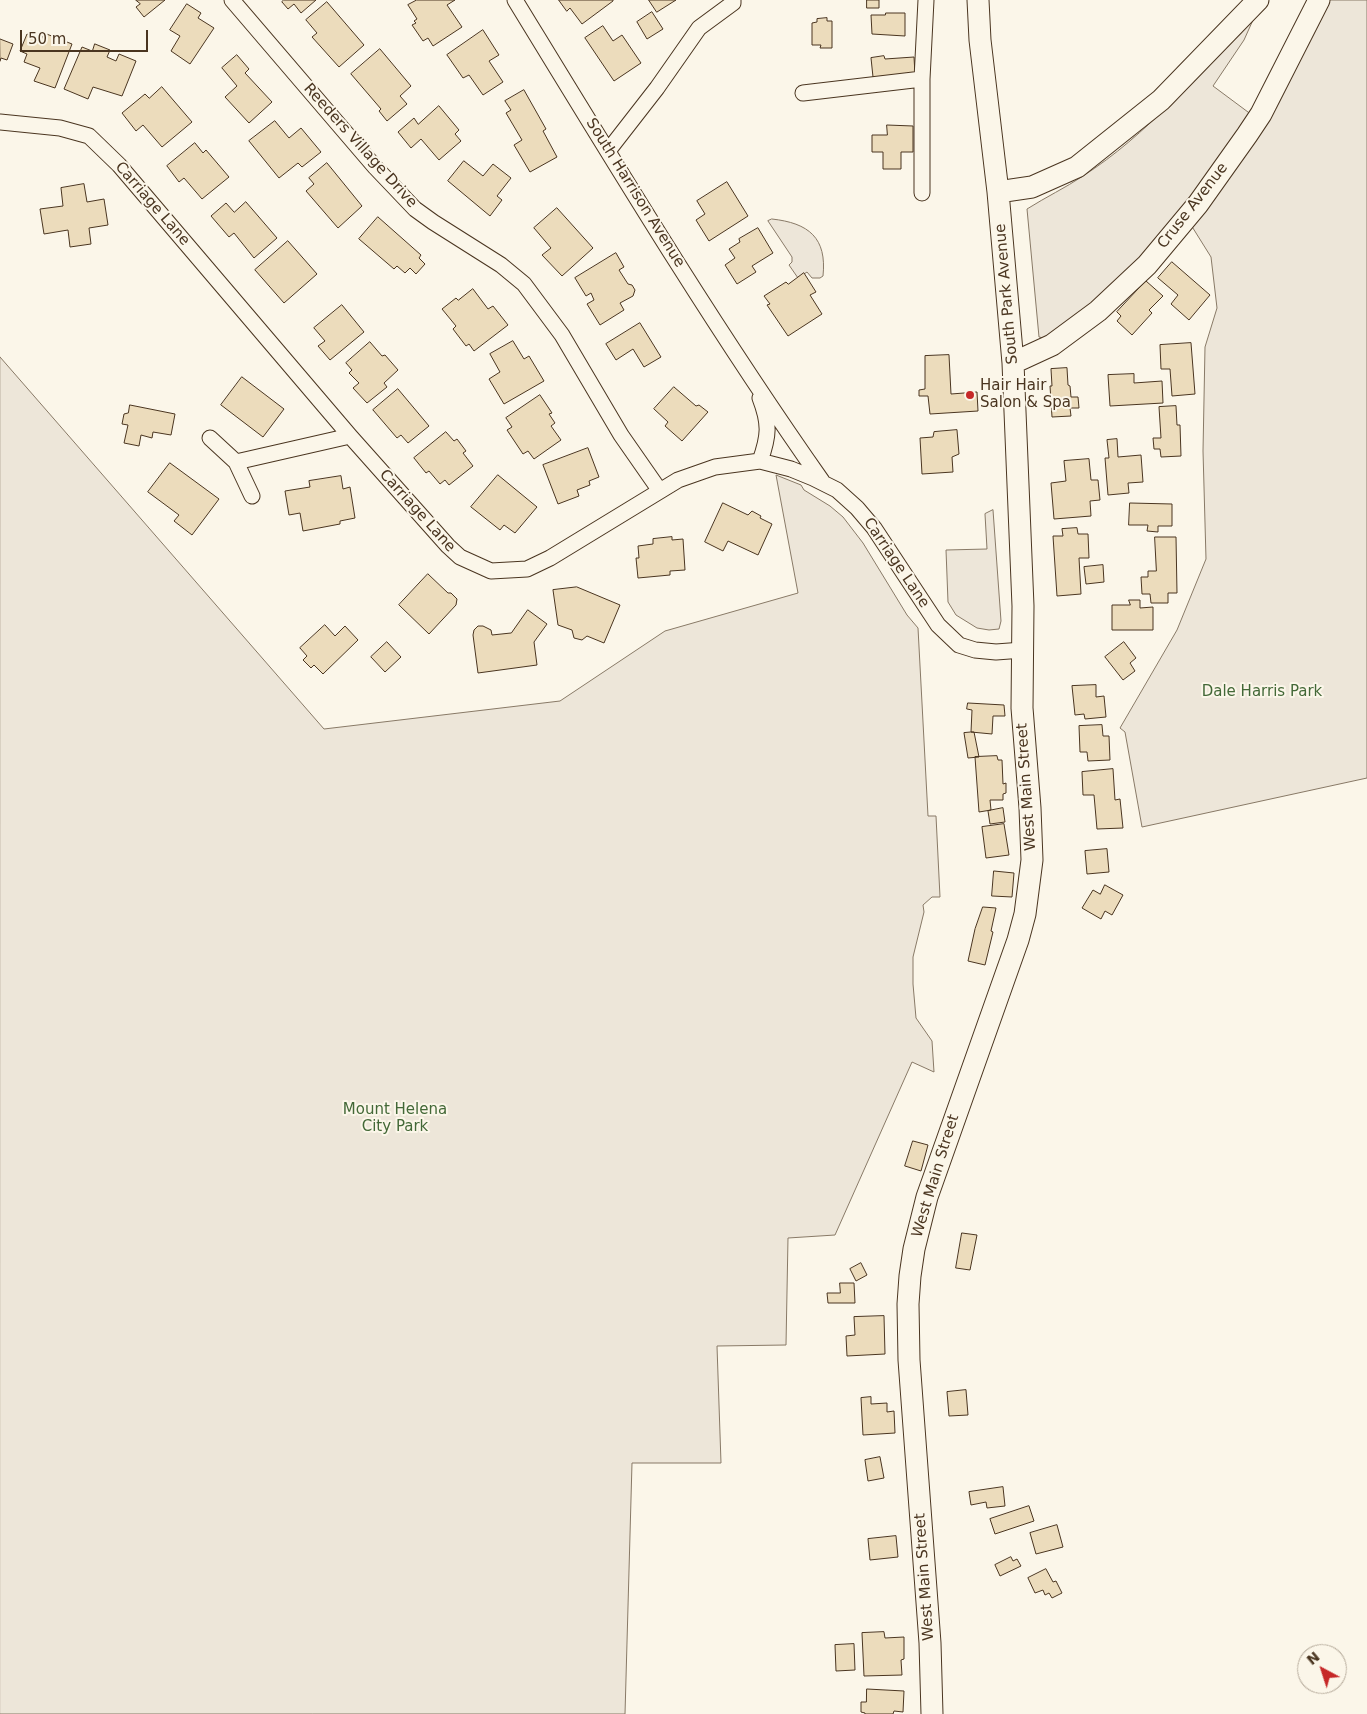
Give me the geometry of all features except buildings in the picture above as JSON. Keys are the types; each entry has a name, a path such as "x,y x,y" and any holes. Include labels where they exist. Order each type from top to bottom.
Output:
{"street":[{"name":"Reeders Village Drive","path":"232,0 376,167 415,209 501,265 524,284 562,335 620,435 660,491"},
{"name":"South Harrison Avenue","path":"515,0 756,385 823,483"},
{"path":"922,193 922,79 926,0"},
{"name":"South Park Avenue","path":"978,0 980,40 998,192 1013,363 1023,606 1023,650"},
{"path":"998,192 1032,187 1077,167 1161,100 1258,0"},
{"name":"Cruse Avenue","path":"1013,363 1052,345 1098,311 1146,265 1195,208 1261,114 1319,0"},
{"path":"608,151 657,88 699,28 733,2"},
{"path":"803,93 922,79"},
{"name":"Carriage Lane","path":"0,122 60,128 89,136 119,165 350,436 448,546 460,557 471,563 491,571 527,569 550,558 678,480 716,467 760,461 791,469 823,483 837,490 857,508 869,522 938,625 959,645 976,650 996,652 1023,650"},
{"name":"South Harrison Avenue","path":"756,385 765,411 767,425 767,441 760,461"},
{"path":"236,462 350,436"},
{"path":"210,438 236,462 252,496"},
{"name":"West Main Street","path":"932,1714 930,1643 909,1360 908,1304 910,1276 914,1249 927,1197 991,1019 1025,914 1032,860 1022,708 1023,650"}],"green space":[{"name":"Dale Harris Park","path":"1327,0 1367,0 1367,778 1142,827 1125,732 1120,728 1177,630 1206,559 1203,451 1205,347 1217,308 1211,257 1191,225 1223,187 1271,115"},
{"path":"1250,20 1253,20 1244,40 1213,86 1252,115 1232,145 1141,260 1093,303 1048,339 1039,337 1027,209 1083,176 1129,142 1171,103"},
{"path":"772,219 796,224 813,235 822,252 823,276 812,278 807,272 798,278 789,265 792,262 792,257 768,221"},
{"name":"Mount Helena City Park","path":"0,357 324,729 560,701 665,631 798,593 776,475 801,485 804,490 830,506 843,517 863,543 907,615 918,628 928,816 936,816 940,897 932,897 923,905 924,912 913,957 913,984 916,1018 932,1041 934,1072 912,1062 835,1235 788,1238 786,1345 717,1346 721,1463 632,1463 625,1714 0,1714"},
{"path":"993,510 1001,621 999,629 989,630 977,628 956,615 948,602 946,550 987,549 985,514"}],"place":[{"name":"Hair Hair Salon & Spa","path":"970,395"}]}
